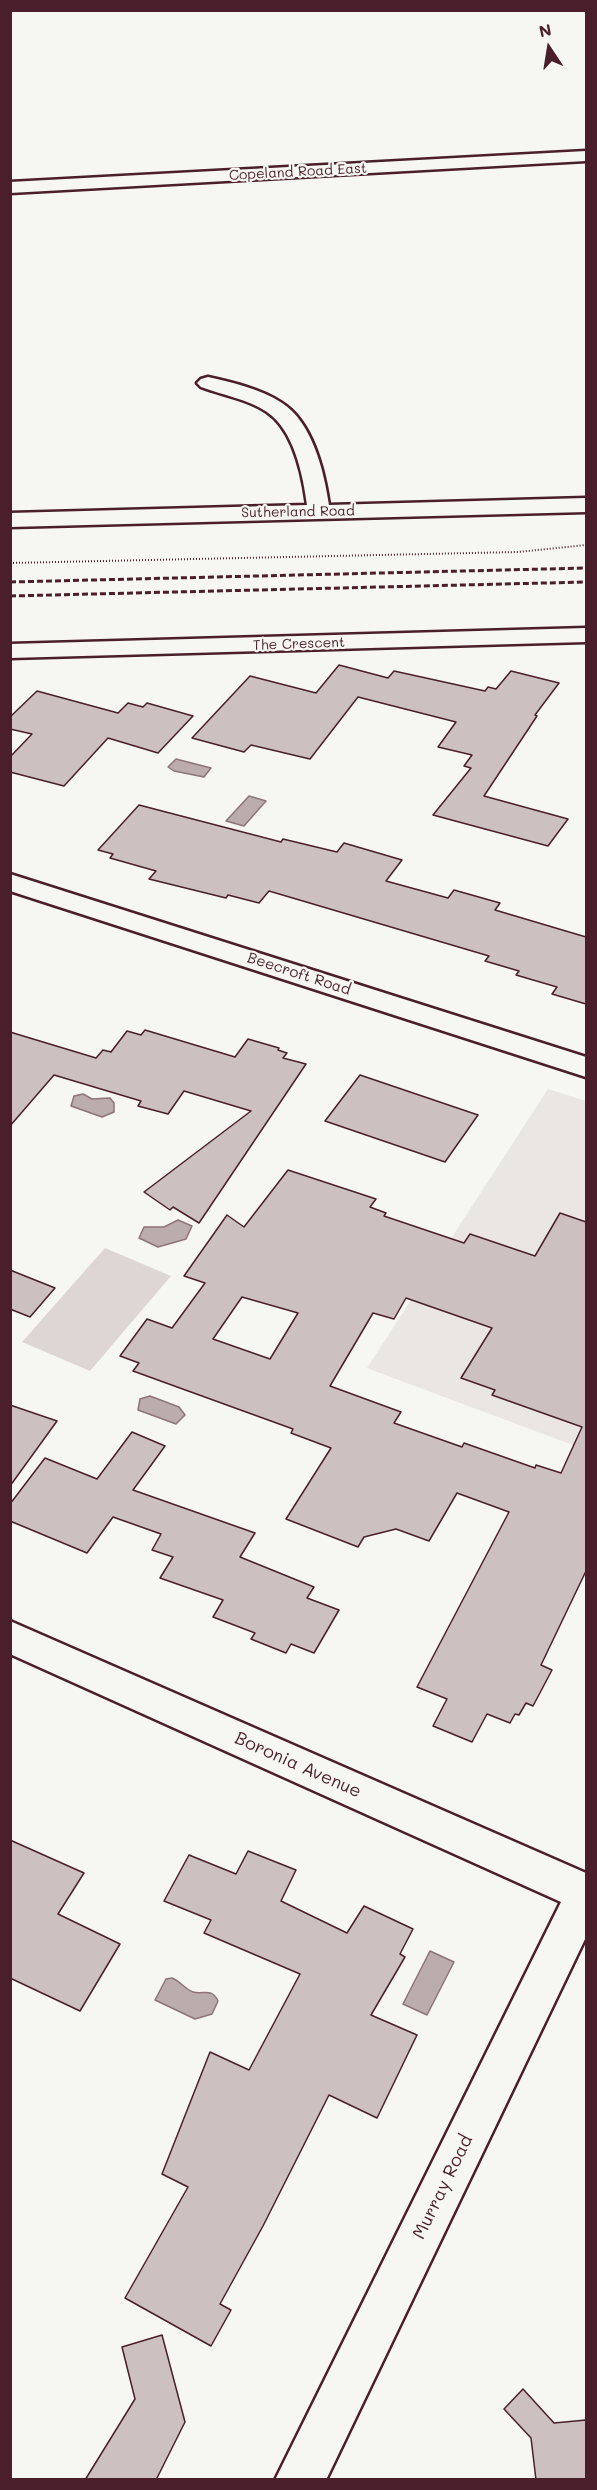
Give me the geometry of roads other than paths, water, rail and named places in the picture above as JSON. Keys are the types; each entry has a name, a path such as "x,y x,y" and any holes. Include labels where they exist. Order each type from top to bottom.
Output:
{"street":[{"name":"Copeland Road East","path":"10,188 586,156"},
{"path":"208,383 276,408 298,436 316,482 319,512"},
{"name":"Sutherland Road","path":"10,520 586,505"},
{"name":"The Crescent","path":"10,651 193,648 586,635"},
{"name":"Beecroft Road","path":"10,882 586,1067"},
{"name":"Boronia Avenue","path":"10,1637 586,1894"},
{"name":"Murray Road","path":"300,2480 586,1894"}],"railway":[{"path":"10,582 586,568"},
{"path":"10,596 586,582"}]}
